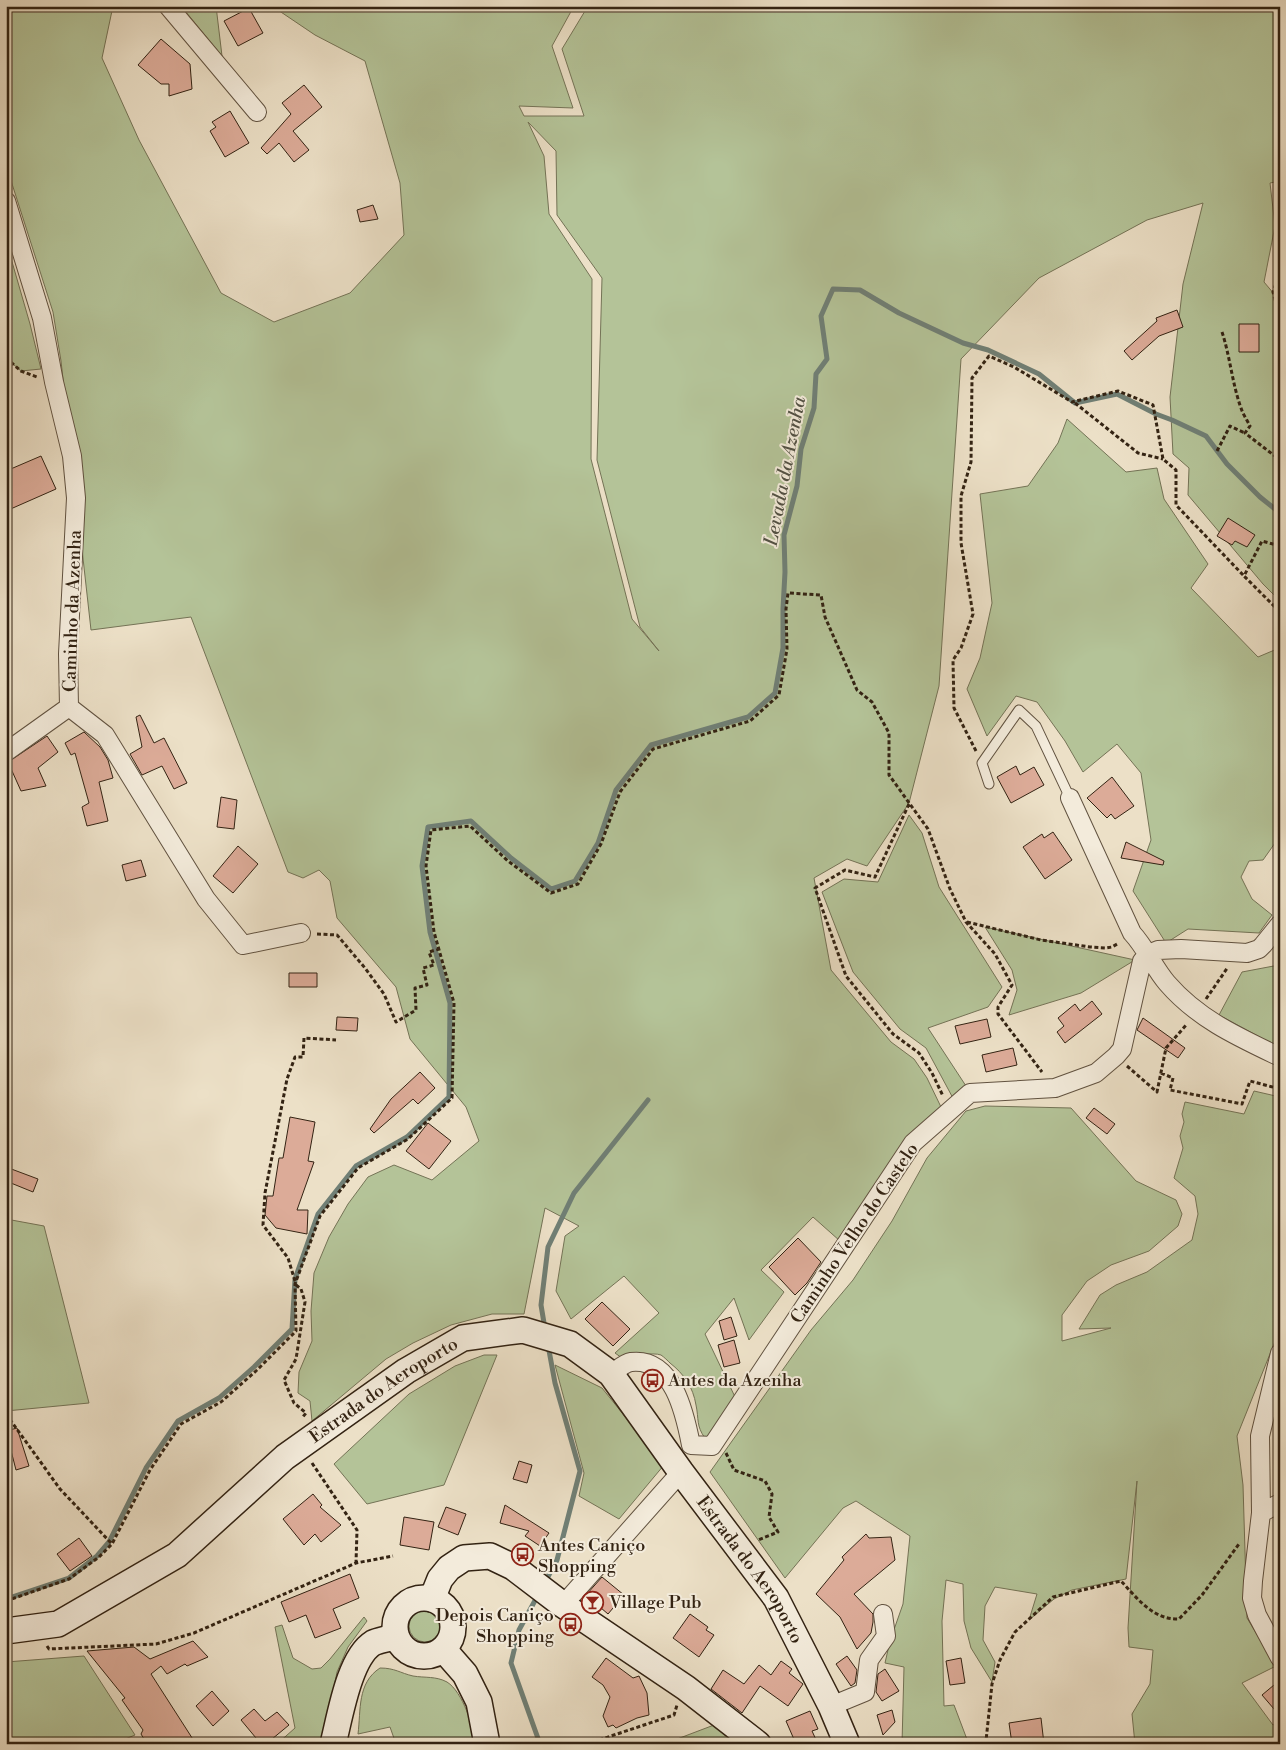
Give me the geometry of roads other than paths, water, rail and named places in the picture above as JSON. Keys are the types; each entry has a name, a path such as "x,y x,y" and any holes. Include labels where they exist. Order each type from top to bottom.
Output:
{"main road":[{"name":"Estrada do Aeroporto","path":"17,1630 58,1624 177,1555 300,1446 406,1371 463,1338 523,1330 570,1344 611,1374 681,1472 776,1598 832,1706 847,1744"},
{"path":"432,1599 440,1579 449,1568 464,1558 490,1556 513,1567 563,1605 686,1688 758,1744"},
{"path":"421,1598 432,1599 443,1605 451,1615 454,1627 451,1639 444,1650 434,1655 413,1654 403,1648 396,1636 394,1628 396,1617 410,1601 421,1598"},
{"path":"333,1744 356,1661 373,1644 396,1636"},
{"path":"444,1650 465,1674 479,1702 488,1744"}],"street":[{"path":"168,6 257,112"},
{"name":"Caminho da Azenha","path":"6,201 42,318 54,382 72,456 76,498 68,654 70,707 6,752"},
{"path":"70,707 104,735 206,899 243,945 301,934"},
{"path":"1070,798 1132,933 1166,982 1197,1012 1233,1035 1280,1057"},
{"path":"1148,954 1158,950 1181,949 1247,953 1259,949 1280,924"},
{"name":"Caminho Velho do Castelo","path":"611,1374 630,1362 648,1364 662,1372 675,1389 686,1419 691,1445 712,1446 913,1143 970,1092 1054,1088 1096,1073 1122,1049 1142,961 1148,954"},
{"path":"1280,1353 1260,1436 1261,1513 1252,1598 1257,1615 1280,1658"},
{"path":"563,1605 681,1472"},
{"path":"1261,1513 1280,1503"},
{"path":"832,1706 865,1692 869,1660 886,1636 883,1614"}],"lane":[{"path":"989,784 982,763 1019,710 1036,726 1070,798"}],"waterway":[{"name":"Levada da Azenha","path":"6,1599 69,1578 97,1556 109,1542 146,1468 178,1421 219,1398 254,1367 292,1329 295,1279 318,1214 356,1166 407,1137 449,1097 450,1003 430,932 422,866 428,827 471,821 511,858 551,889 575,881 598,843 616,790 651,745 748,717 775,693 783,648 784,535 797,486 801,449 814,408 816,374 827,359 821,316 833,289 860,290 899,313 963,343 988,350 1039,374 1075,403 1117,394 1206,436 1227,464 1260,497 1280,513"},
{"path":"545,1329 541,1305 548,1247 574,1193 648,1100"},
{"path":"544,1584 557,1560 580,1471 555,1383 548,1345"},
{"path":"538,1595 519,1630 511,1663 540,1744"}],"place":[{"name":"Antes da Azenha","path":"652,1380"},
{"name":"Antes Caniço Shopping","path":"522,1555"},
{"name":"Village Pub","path":"593,1602"},
{"name":"Depois Caniço Shopping","path":"570,1625"}]}
